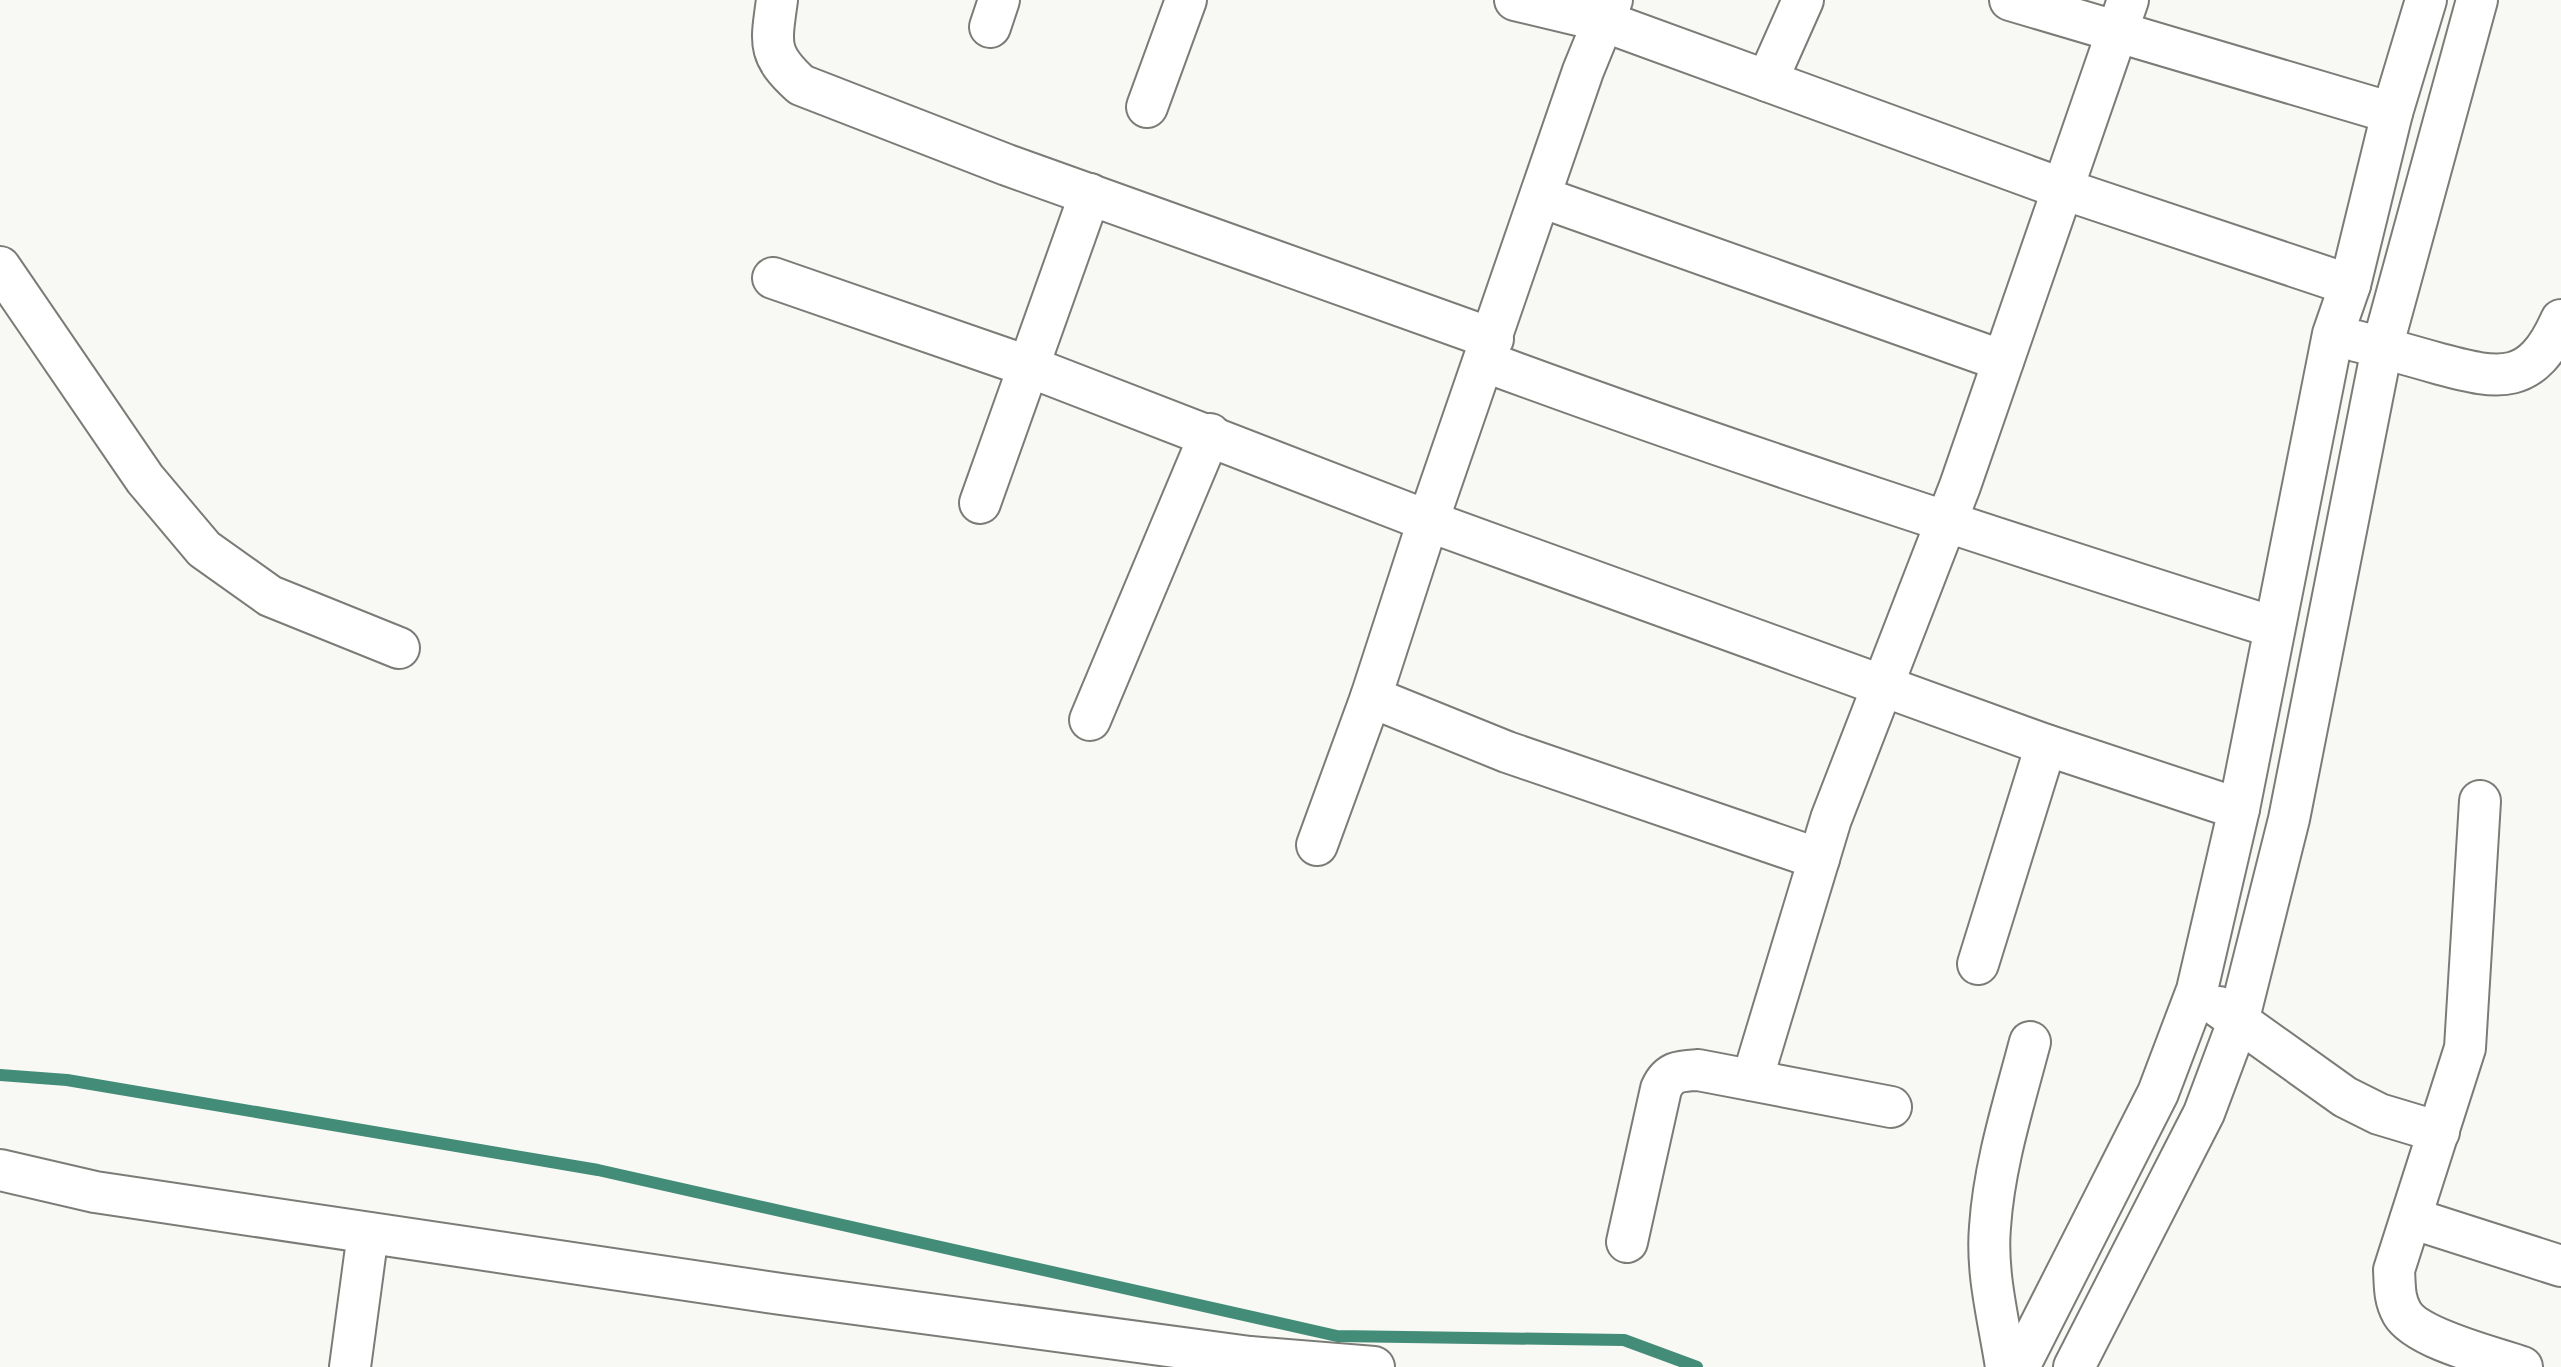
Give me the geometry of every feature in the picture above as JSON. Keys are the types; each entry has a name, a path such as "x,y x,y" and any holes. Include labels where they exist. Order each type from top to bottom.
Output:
{"street":[{"path":"777,0 772,34 778,64 801,85 1489,350 1634,417 1946,523 2273,627"},
{"path":"1147,107 1186,0"},
{"path":"1515,0 1608,10 1767,81 2063,189 2350,285"},
{"path":"1767,81 1803,0"},
{"path":"2010,0 2122,16 2392,113"},
{"path":"2019,1367 2158,1093 2197,990 2239,809 2333,334 2350,285 2392,113 2426,0"},
{"path":"2074,1367 2204,1113 2238,1022 2289,819 2382,348 2477,0"},
{"path":"1317,845 1608,10"},
{"path":"1752,1080 1819,859 1946,523 2122,16"},
{"path":"980,503 1090,194"},
{"path":"1541,197 2003,361"},
{"path":"0,267 145,479 204,549 270,596 399,648"},
{"path":"773,278 1030,367 1210,434 1428,521 1883,686 2046,745 2239,809"},
{"path":"2333,334 2489,377 2514,373 2542,354 2561,320"},
{"path":"1090,720 1210,434"},
{"path":"1371,697 1507,752 1819,859"},
{"path":"1978,964 2046,745"},
{"path":"2480,801 2465,1048 2394,1270 2395,1297 2404,1316 2422,1331 2522,1367"},
{"path":"2197,990 2345,1097 2379,1114 2439,1132"},
{"path":"2006,1367 1991,1275 1989,1228 1998,1165 2030,1042"},
{"path":"1627,1242 1666,1077 1678,1071 1698,1070 1891,1107"},
{"path":"0,1170 95,1192 781,1294 1250,1357 1374,1367"},
{"path":"2411,1218 2561,1266"},
{"path":"350,1367 368,1233"}],"waterway":[{"path":"0,1075 67,1080 598,1170 1337,1336 1624,1340 1697,1367"}]}
